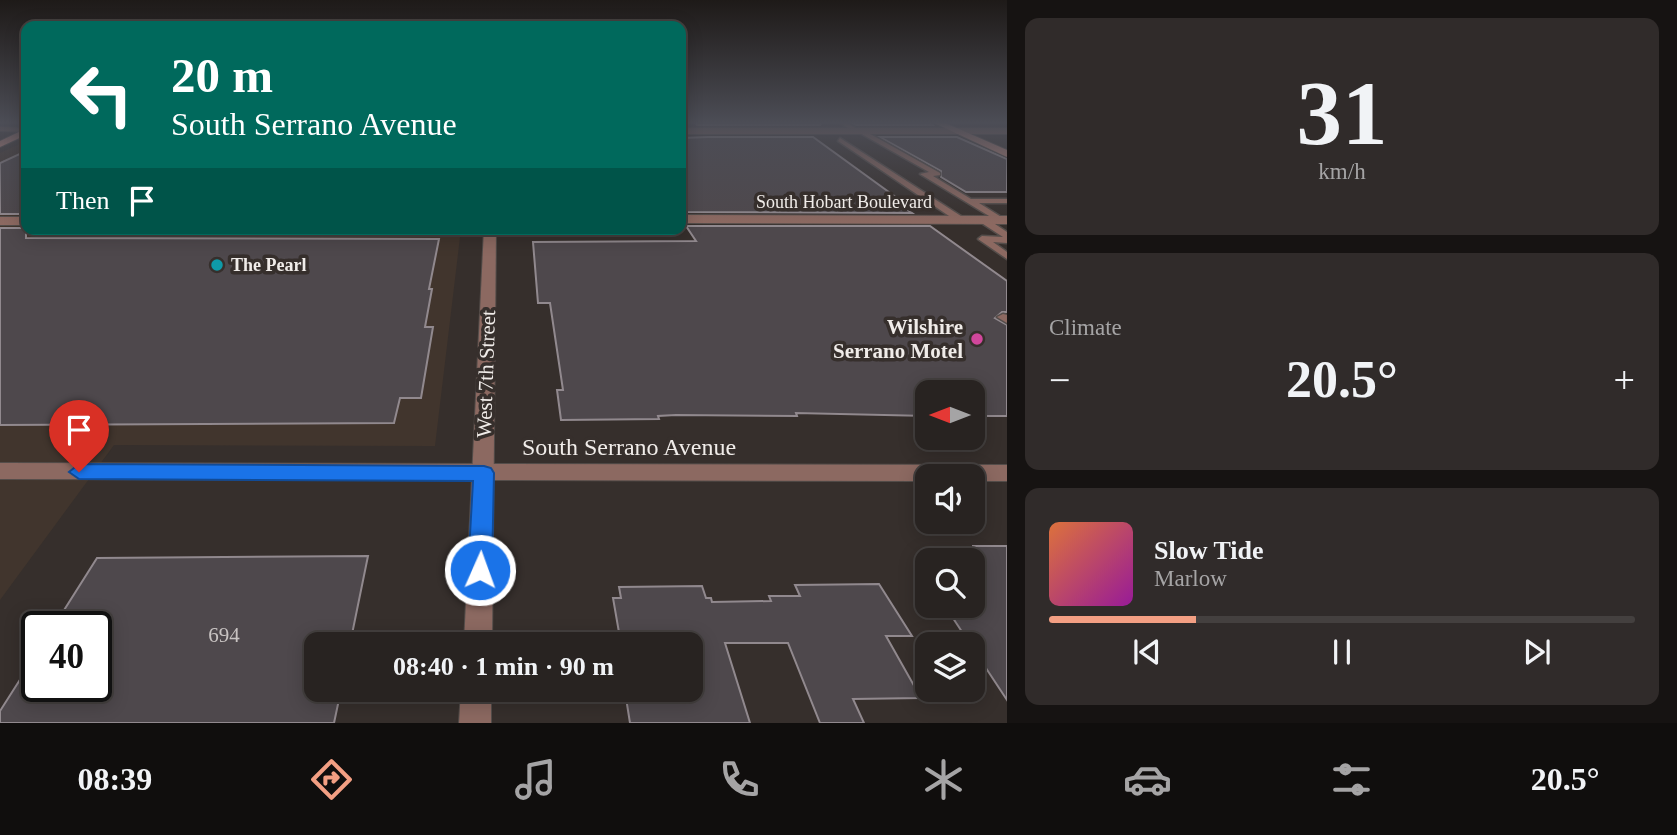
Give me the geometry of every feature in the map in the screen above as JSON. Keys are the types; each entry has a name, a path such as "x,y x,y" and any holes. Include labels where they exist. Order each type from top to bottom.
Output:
{"street":[{"name":"South Hobart Boulevard","path":"686,219 1004,220"},
{"path":"0,221 21,221"},
{"name":"West 7th Street","path":"478,632 490,235"},
{"name":"South Serrano Avenue","path":"0,471 1007,473"},
{"path":"475,723 476,702"}],"lane":[{"path":"863,156 961,220"},
{"path":"905,156 938,174 924,174 1004,220"},
{"path":"970,201 1007,201"},
{"path":"983,220 1007,238"},
{"path":"1007,238 982,239 1007,256"}],"shaded area":[{"path":"0,156 21,156 21,235 460,235 435,446 114,445 0,600"}],"building":[{"path":"21,156 21,214 0,214 0,163"},
{"path":"686,156 839,156 904,203 898,203 912,213 686,212"},
{"path":"914,156 1000,156 1007,159 1007,192 966,192 941,177 941,171"},
{"path":"686,226 930,226 1007,281 1007,312 1002,312 995,318 1007,325 1007,416 985,416 985,380 915,380 915,416 796,413 797,416 676,415 658,416 659,419 561,420 557,390 563,390 550,303 538,303 533,242 696,241"},
{"path":"0,228 21,228 21,235 26,235 26,238 439,239 429,289 432,289 425,327 433,327 421,398 400,398 394,423 0,425"},
{"path":"1007,546 1007,700 985,667 985,632 962,632 953,618 985,618 985,548 973,548"},
{"path":"368,556 352,632 304,632 304,702 338,702 334,723 0,723 0,711 21,678 21,702 112,702 112,611 63,611 97,558"},
{"path":"879,584 912,636 886,636 915,687 915,698 853,699 864,723 820,723 788,643 725,643 750,723 630,723 627,702 703,702 703,632 619,632 613,598 621,598 619,587 702,586 706,598 711,598 712,602 771,601 769,596 800,596 795,585"}],"place":[{"name":"The Pearl","path":"217,265"},
{"name":"Wilshire Serrano Motel","path":"977,339"}],"route":[{"path":"79,472 484,473 480,570"}]}
